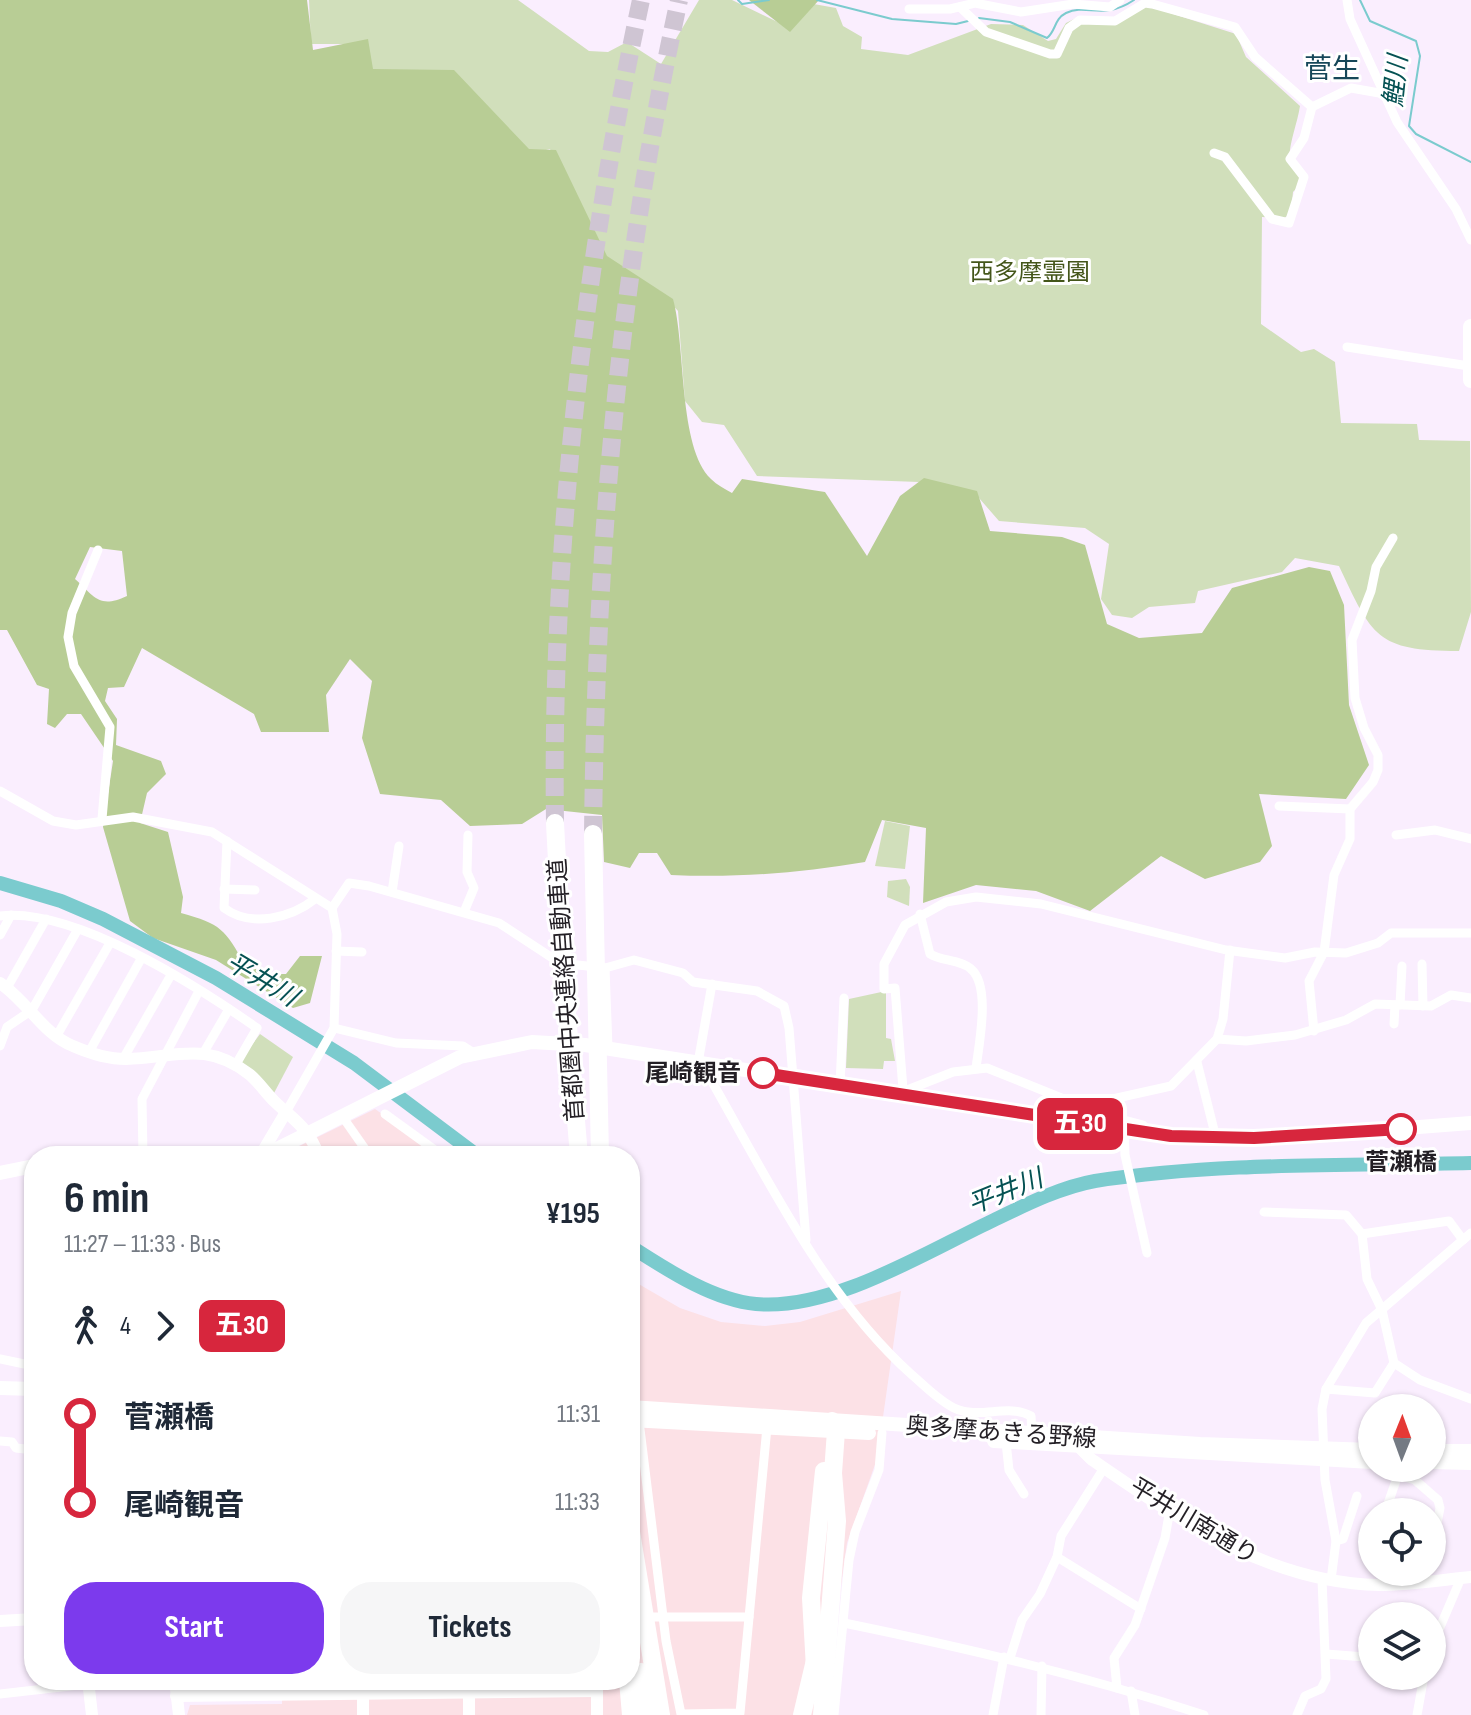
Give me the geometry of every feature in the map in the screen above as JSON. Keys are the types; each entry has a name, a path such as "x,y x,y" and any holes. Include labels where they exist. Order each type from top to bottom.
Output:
{"highway":[{"path":"1470,373 1471,327"},
{"name":"首都圏中央連絡自動車道","path":"555,823 562,955 578,1146"},
{"name":"首都圏中央連絡自動車道","path":"593,834 599,963 600,1146"},
{"path":"822,1715 820,1670 805,1622 805,1604 811,1541 826,1501 832,1428"},
{"path":"810,1715 843,1535 826,1501"},
{"path":"640,1587 661,1715"},
{"path":"640,1658 645,1715"},
{"path":"802,1715 820,1670"},
{"path":"620,1690 621,1715"},
{"path":"629,1690 631,1715"}],"main road":[{"path":"283,1146 412,1080 474,1053 532,1042 608,1048 792,1078 902,1092 1124,1131 1218,1138 1289,1137 1471,1123"},
{"path":"0,1173 24,1168"},
{"path":"0,1388 24,1389"},
{"name":"奥多摩あきる野線","path":"640,1415 1006,1442 1080,1442 1324,1455 1358,1460"},
{"name":"奥多摩あきる野線","path":"640,1416 767,1427 1032,1434 1080,1442"},
{"name":"奥多摩あきる野線","path":"1324,1455 1358,1451"},
{"path":"1446,1451 1471,1451"},
{"path":"1446,1462 1471,1463"}],"street":[{"path":"909,9 964,10 975,3 1021,12 1073,4 1110,7 1120,0"},
{"path":"1347,0 1350,19 1408,140 1456,209 1471,240"},
{"path":"964,10 984,26 986,32 1057,54 1069,28 1080,20 1115,21 1145,3 1174,5 1235,27 1255,57 1312,107"},
{"path":"1214,153 1225,157 1272,219 1289,223 1304,177 1290,159 1304,138 1312,107 1351,88 1385,94"},
{"path":"1347,347 1470,373"},
{"path":"1314,1031 1309,981 1324,952 1334,875 1350,839 1350,809 1373,782 1378,770 1378,755 1364,728 1355,698 1352,640 1371,591 1376,567 1393,538"},
{"path":"98,550 72,613 68,637 74,666 110,727 102,819"},
{"path":"0,791 53,821 76,825 102,819 167,821 212,832 332,908"},
{"path":"1279,806 1350,809"},
{"path":"1396,835 1435,830 1471,839"},
{"path":"464,912 474,888 467,872 468,835"},
{"path":"227,841 224,908 236,917 267,919 301,910 315,899"},
{"path":"392,892 399,846"},
{"path":"269,1146 334,1029 337,934 332,908 349,883 499,923 560,963 634,960 683,973 693,982 757,991 784,1006 789,1028 806,1240"},
{"path":"224,889 255,890"},
{"path":"1197,1062 1218,1138 1118,1120 996,1070 976,1068 902,1092 895,988 884,989 884,964 896,937 920,914 959,899 1002,898 1066,910 1100,921 1230,950 1285,958 1324,952 1346,953 1371,946 1391,933 1471,933"},
{"path":"920,914 930,954 967,966 974,972 983,997 976,1068"},
{"path":"0,935 11,915"},
{"path":"0,916 46,919 78,929 141,959 229,1009 257,1028 235,1066"},
{"path":"46,919 3,985 32,1010 56,1037 89,1052 123,1059 204,1052 250,1075 310,1132 315,1146"},
{"path":"0,1046 7,1027 32,1010 78,929"},
{"path":"56,1037 110,943"},
{"path":"1217,1039 1223,1019 1230,950"},
{"path":"336,951 362,952"},
{"path":"89,1052 141,959"},
{"path":"599,963 608,1048"},
{"path":"1422,964 1423,1006"},
{"path":"1394,1024 1402,966"},
{"path":"123,1059 171,975"},
{"path":"712,984 705,1064 711,1080 791,1222 845,1302 885,1350 935,1396 964,1412 1020,1411 1031,1416 1032,1434"},
{"path":"143,1146 142,1099 199,991"},
{"path":"1081,1106 1142,1090 1163,1090 1197,1062 1207,1045 1217,1039 1246,1041 1314,1031 1346,1020 1375,1004 1423,1006 1451,995 1471,998"},
{"path":"840,1085 844,998"},
{"path":"204,1052 229,1009"},
{"path":"334,1029 396,1043 463,1046 474,1053"},
{"path":"385,1114 420,1146"},
{"path":"342,1116 363,1146"},
{"path":"1124,1131 1126,1159 1147,1253"},
{"path":"1264,1212 1346,1215 1362,1234 1367,1279 1382,1310 1394,1363 1420,1380 1471,1399"},
{"path":"1297,1715 1305,1696 1325,1685 1327,1580 1336,1541 1324,1455 1322,1409 1326,1389 1357,1334 1467,1236 1449,1221 1362,1234"},
{"path":"0,1359 24,1364"},
{"path":"1326,1389 1375,1393 1394,1363"},
{"path":"640,1460 661,1617 681,1714 740,1713 767,1427"},
{"path":"834,1715 855,1532 874,1486 882,1433"},
{"path":"0,1441 12,1442 16,1448 24,1449"},
{"path":"1006,1442 1009,1470 1024,1494"},
{"name":"平井川南通り","path":"1080,1442 1104,1468 1255,1560 1327,1580 1358,1583"},
{"path":"993,1715 1007,1657 1022,1620 1040,1594 1057,1557 1061,1536 1104,1468"},
{"path":"1390,1498 1398,1475 1425,1486 1436,1498"},
{"path":"1336,1541 1343,1539 1357,1496"},
{"path":"1117,1688 1114,1658 1141,1609 1165,1538 1170,1509"},
{"path":"1057,1557 1141,1609"},
{"name":"平井川南通り","path":"1446,1577 1466,1578"},
{"path":"1446,1618 1466,1578"},
{"path":"640,1617 749,1617"},
{"path":"0,1621 24,1620"},
{"path":"844,1623 1007,1657 1131,1691 1204,1715"},
{"path":"1326,1654 1358,1656"},
{"path":"1041,1715 1042,1666"},
{"path":"0,1694 29,1690"},
{"path":"89,1690 92,1715"},
{"path":"176,1690 179,1715"},
{"path":"274,1690 274,1695"},
{"path":"176,1696 512,1690"},
{"path":"597,1690 597,1715"},
{"path":"1417,1715 1421,1690"},
{"path":"1131,1691 1135,1715"},
{"path":"469,1692 469,1715"},
{"path":"363,1694 363,1715"}],"shaded area":[{"path":"375,1109 429,1146 299,1146"},
{"path":"640,1285 680,1308 721,1322 765,1326 800,1322 901,1291 877,1459 847,1543 823,1715 187,1715 190,1705 282,1704 282,1690 640,1690"}],"green space":[{"path":"0,0 307,0 313,50 368,39 373,69 454,70 529,149 556,150 607,256 673,299 693,444 700,464 716,483 732,493 742,479 825,492 867,556 900,496 924,478 977,491 990,531 1062,537 1085,545 1107,624 1139,638 1202,633 1232,588 1309,567 1330,571 1344,605 1349,705 1369,765 1346,799 1259,794 1272,846 1260,862 1205,879 1161,856 1090,911 1036,891 976,885 923,903 926,828 882,820 865,862 841,866 744,875 671,875 657,853 639,853 630,868 604,862 602,815 546,809 522,824 470,826 441,800 380,794 362,738 372,681 350,659 326,695 329,732 261,732 254,714 142,648 124,687 108,688 105,701 117,719 116,745 161,761 166,774 147,793 140,823 168,832 183,897 181,913 214,925 227,936 245,965 271,974 286,974 300,956 322,956 310,1003 293,1008 216,960 153,938 130,921 103,827 113,761 81,714 67,714 55,728 47,724 49,689 37,685 7,630 0,630","holes":["90,547 122,551 127,596 104,601 93,596 75,579"]},
{"name":"西多摩霊園","path":"309,0 518,0 589,51 608,52 627,42 661,64 699,0 732,0 786,26 808,3 836,8 843,26 862,37 861,49 908,55 991,24 1023,25 1048,41 1056,39 1066,23 1078,17 1117,18 1148,6 1236,34 1246,57 1300,106 1289,158 1290,165 1300,173 1301,184 1293,192 1291,214 1284,218 1262,217 1261,324 1301,352 1314,349 1335,362 1341,423 1417,424 1419,440 1470,441 1471,612 1459,651 1410,648 1380,635 1360,609 1339,566 1295,558 1282,572 1198,591 1195,603 1149,607 1132,618 1112,615 1101,599 1109,544 1085,528 999,521 979,498 919,482 757,476 724,425 702,422 685,401 678,311 660,291 601,256 550,149 525,155 364,75 364,44 311,44"},
{"path":"749,0 819,0 790,32"},
{"path":"885,821 910,826 905,869 875,866"},
{"path":"906,879 910,887 909,906 887,897 888,881"},
{"path":"886,991 886,1038 891,1039 895,1061 884,1061 883,1069 846,1068 849,999"},
{"path":"260,1034 293,1057 273,1095 240,1061"}],"waterway":[{"path":"738,0 742,4 769,0"},
{"path":"817,0 892,19 956,24 968,21"},
{"path":"979,18 1010,22 1047,38 1059,18 1066,13 1074,10 1104,11 1134,0"},
{"name":"鯉川","path":"1360,0 1370,21 1416,41 1420,56 1409,126 1416,134 1471,162"},
{"name":"平井川","path":"0,883 61,901 103,919 216,978 354,1063 465,1146"},
{"name":"平井川","path":"640,1252 706,1290 739,1301 785,1304 816,1298 878,1277 1031,1203 1095,1181 1236,1168 1471,1163"}],"tunnel":[{"path":"555,823 559,616 575,409 603,203 641,0"},
{"path":"593,834 599,624 614,415 640,207 679,0"}],"bus line":[{"name":"五30","path":"763,1073 1171,1136 1289,1137 1401,1129"}],"place":[{"name":"尾崎観音","path":"763,1073"},
{"name":"菅瀬橋","path":"1401,1129"}],"district":[{"name":"菅生","path":"1332,68"}]}
